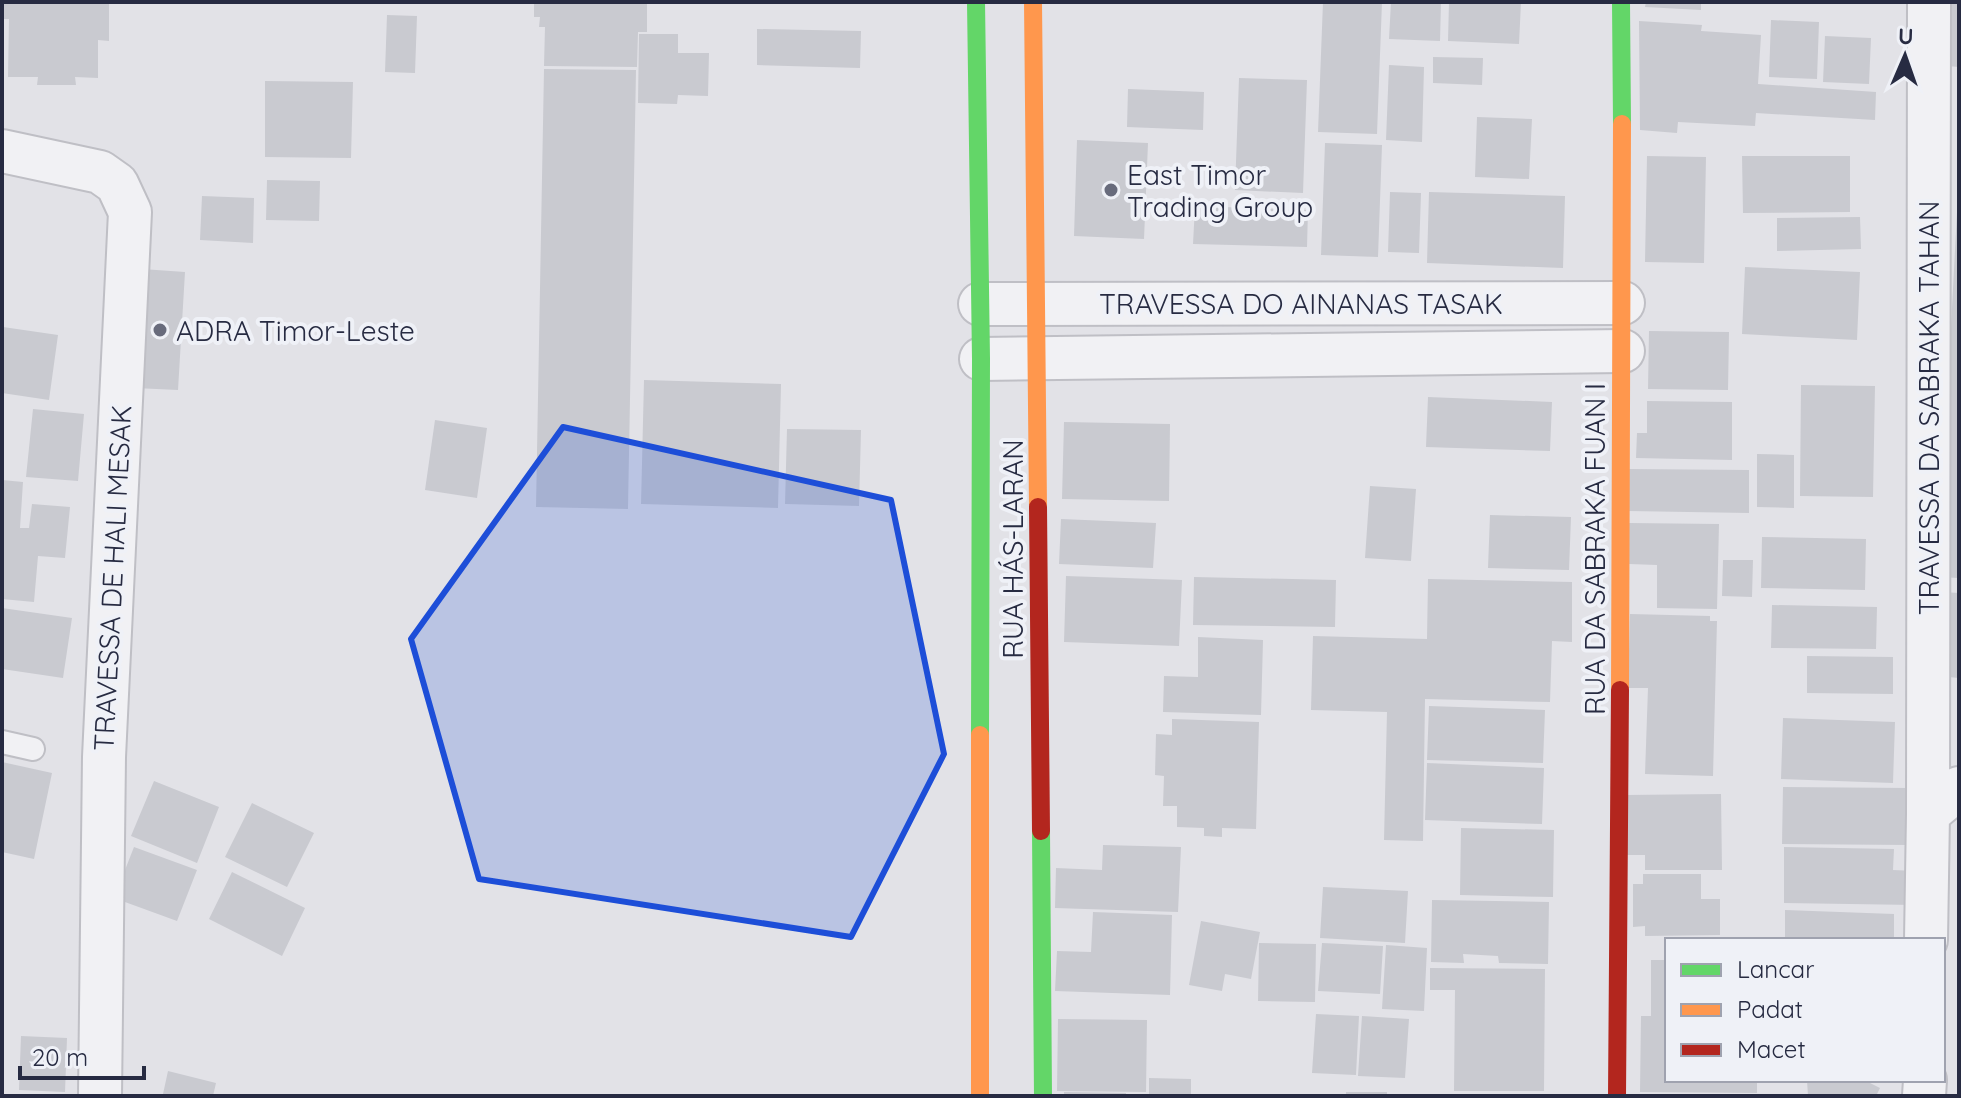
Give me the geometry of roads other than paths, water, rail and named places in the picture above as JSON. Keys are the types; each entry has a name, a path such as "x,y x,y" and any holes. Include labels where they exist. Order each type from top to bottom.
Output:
{"main road":[{"name":"RUA HÁS-LARAN","path":"976,2 981,359 980,1096"},
{"name":"RUA HÁS-LARAN","path":"1033,2 1043,1096"},
{"name":"RUA DA SABRAKA FUAN I","path":"1617,1096 1623,351 1621,2"}],"street":[{"name":"TRAVESSA DA SABRAKA TAHAN","path":"1926,938 1943,801 1929,2"},
{"name":"TRAVESSA DE HALI MESAK","path":"2,151 100,172 117,184 130,212 104,757 100,1096"},
{"name":"TRAVESSA DO AINANAS TASAK","path":"980,304 1623,303"},
{"name":"TRAVESSA DO AINANAS TASAK","path":"981,359 1623,351"}],"lane":[{"path":"2,742 33,749"}],"place":[{"name":"East Timor Trading Group","path":"1111,190"},
{"name":"ADRA Timor-Leste","path":"160,330"}]}
